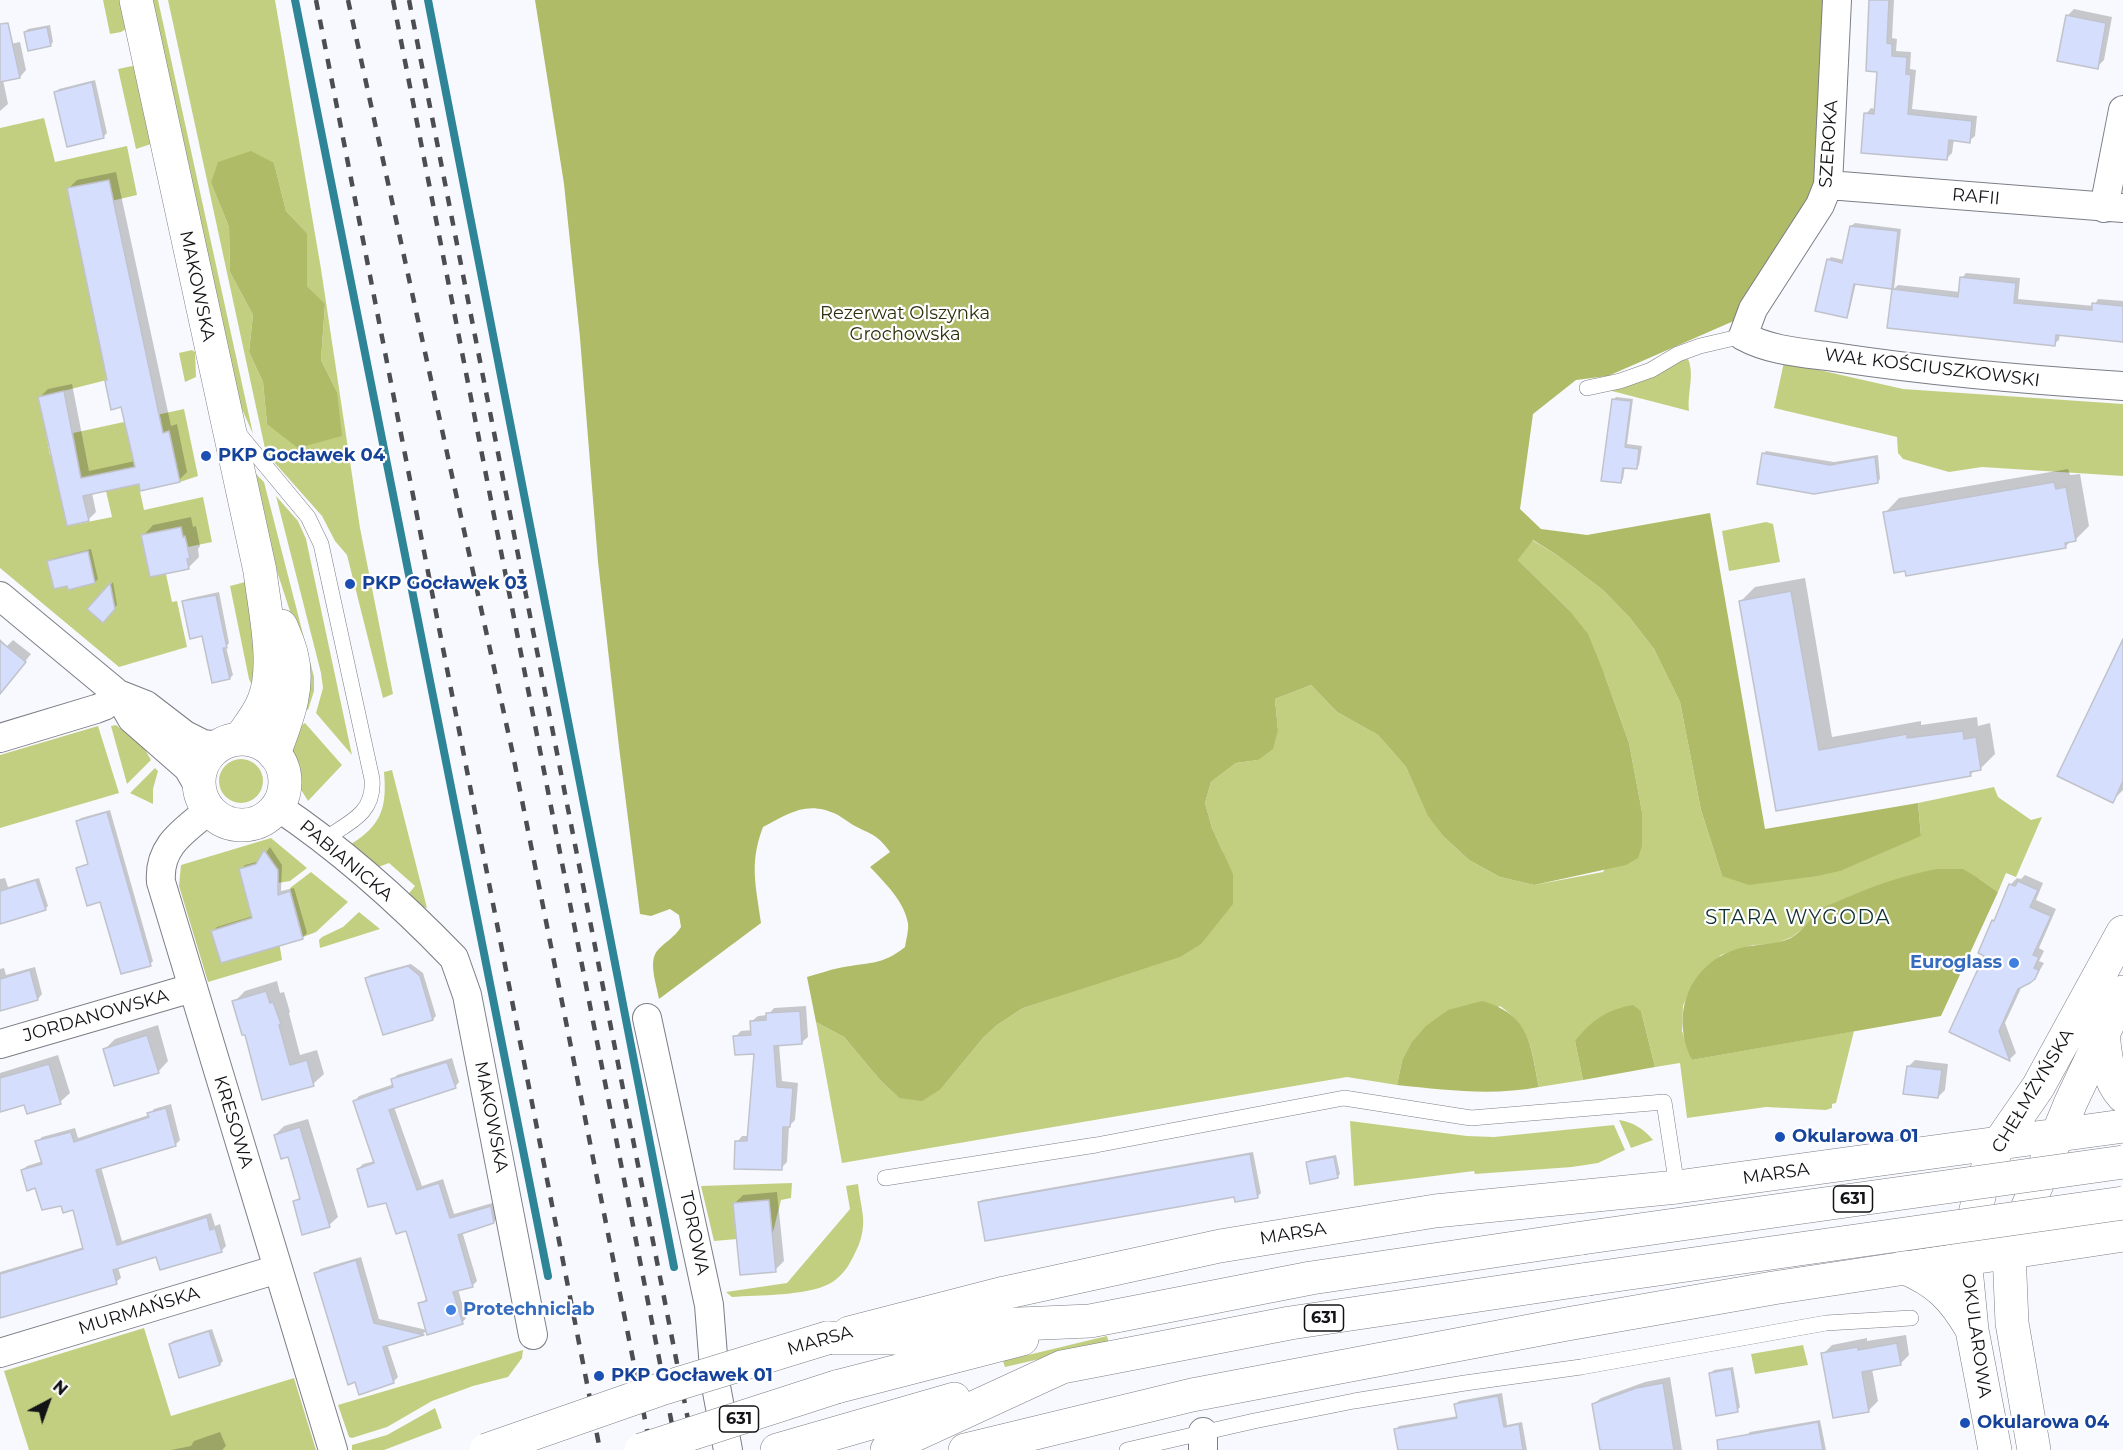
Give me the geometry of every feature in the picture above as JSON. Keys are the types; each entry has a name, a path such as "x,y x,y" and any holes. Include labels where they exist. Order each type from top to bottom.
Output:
{"main road":[{"name":"MAKOWSKA","path":"136,0 260,571 271,664 270,681 265,699 230,743"},
{"name":"MAKOWSKA","path":"260,571 292,655 295,673 294,690 274,754"},
{"path":"230,743 259,743 274,754 285,777 284,790 278,807 267,818 247,825 226,823 204,799 200,771 203,762 210,753 230,743"},
{"name":"CHEŁMŻYŃSKA","path":"1965,1258 1983,1179 2000,1142 2038,1087 2123,932"},
{"name":"CHEŁMŻYŃSKA","path":"2009,1252 2057,1135 2123,992"},
{"path":"2103,1032 2111,1077 2123,1096"},
{"name":"MARSA","path":"486,1450 664,1388 827,1338 1004,1293 1220,1246 1435,1211 1677,1187 2123,1126"},
{"name":"631","path":"641,1450 836,1387 1090,1322 1311,1278 2123,1162"},
{"name":"631","path":"777,1450 1062,1367 1290,1323 2123,1203"},
{"path":"965,1450 1192,1395 1567,1324 1904,1267 2123,1235"},
{"path":"2009,1252 2012,1323 2034,1450"},
{"name":"OKULAROWA","path":"1965,1258 1972,1330 1995,1450"},
{"path":"1904,1267 1925,1276 1941,1287 1960,1309 1972,1330"},
{"path":"827,1338 896,1338 996,1325 1090,1322"},
{"path":"887,1450 897,1443 1062,1367"}],"street":[{"name":"SZEROKA","path":"1743,336 1753,309 1820,206 1828,185 1837,0"},
{"path":"2113,208 2123,110"},
{"name":"RAFII","path":"1828,185 2113,208"},
{"name":"WAŁ KOŚCIUSZKOWSKI","path":"1743,336 1771,348 1874,363 2030,380 2123,387"},
{"path":"0,596 118,694 146,705 185,735 203,744 230,743"},
{"path":"0,738 96,710 118,694"},
{"path":"118,694 132,719 188,768 204,799"},
{"name":"KRESOWA","path":"204,799 183,832 164,853 160,871 161,882 333,1450"},
{"name":"PABIANICKA","path":"278,807 323,840 413,916"},
{"name":"MAKOWSKA","path":"413,916 454,958 465,991 533,1335"},
{"name":"JORDANOWSKA","path":"0,1044 192,988"},
{"name":"TOROWA","path":"647,1018 709,1305 715,1381 728,1450"},
{"name":"MURMAŃSKA","path":"0,1353 278,1269"}],"lane":[{"path":"1587,388 1620,381 1651,370 1678,354 1700,346 1743,336"},
{"path":"225,412 245,443 308,517 321,544 373,791 359,816 323,840"},
{"path":"885,1178 1096,1144 1344,1098 1471,1118 1664,1102 1670,1156 1677,1187"},
{"path":"1127,1450 1203,1441 1354,1401 1581,1367 1826,1323 1911,1318"}],"green space":[{"path":"103,0 120,0 126,29 110,34"},
{"path":"151,0 158,0 253,434 238,400"},
{"path":"168,0 275,0 321,269 360,528 393,694 383,698 347,555 335,541 322,516 266,453","holes":["274,163 286,211 307,233 307,286 325,305 321,360 337,392 267,424 263,382 249,352 253,315 230,272 229,227 211,183"]},
{"name":"Rezerwat Olszynka Grochowska","path":"535,0 1828,0 1818,196 1736,320 1608,376 1576,380 1533,414 1520,509 1541,529 1587,535 1710,513 1765,829 1918,803 1921,836 1840,871 1817,876 1749,885 1722,876 1701,810 1680,702 1654,649 1630,618 1603,590 1533,540 1518,560 1569,610 1588,634 1629,743 1642,812 1642,846 1638,858 1626,865 1534,885 1500,877 1469,860 1443,836 1428,816 1406,767 1378,735 1337,712 1311,685 1275,699 1278,730 1273,749 1258,760 1236,763 1211,782 1205,803 1212,828 1233,874 1233,904 1201,944 1180,957 1023,1008 997,1025 983,1038 941,1089 922,1101 899,1098 880,1080 844,1037 816,1022 807,977 889,957 905,947 908,929 906,915 898,900 870,867 890,852 874,836 838,815 817,809 799,810 763,827 755,864 761,923 659,999 653,968 654,956 681,927 679,915 670,909 651,916 640,914 598,562 580,338 564,184"},
{"path":"132,66 151,144 136,149 118,69"},
{"path":"44,118 55,162 127,146 137,195 111,201 108,180 67,188 107,380 39,397 50,455 76,450 73,433 184,409 198,476 180,482 169,432 129,441 144,510 203,497 212,542 188,547 180,527 141,535 150,577 166,574 172,602 177,601 187,647 119,667 0,568 0,128","holes":["102,474 112,517 68,526 58,483"]},
{"path":"251,151 274,163 286,211 307,233 307,286 325,304 321,360 337,392 342,436 298,448 267,424 263,382 249,352 253,315 230,272 229,227 211,183 218,162"},
{"path":"192,350 195,352 196,377 185,382 179,353"},
{"path":"1688,359 1691,371 1689,411 1612,391 1674,362"},
{"path":"1784,362 1903,389 2123,404 2123,476 1982,467 1949,472 1903,459 1898,453 1897,437 1774,408"},
{"path":"255,473 264,482 314,677 314,691 308,710 301,707 302,648 272,556"},
{"path":"276,496 298,521 306,539 352,755 316,713 323,688 321,673"},
{"path":"1766,522 1773,524 1780,562 1729,571 1722,531"},
{"path":"1532,540 1557,555 1603,590 1630,618 1654,649 1680,702 1701,810 1722,876 1921,836 1918,803 1994,787 1998,797 2031,820 2042,817 2016,877 2006,873 1998,892 1978,878 1806,926 1792,937 1774,944 1753,945 1721,955 1688,994 1683,1006 1682,1031 1692,1060 1854,1031 1836,1103 1832,1104 1832,1108 1826,1110 1766,1107 1687,1118 1680,1063 1655,1067 1641,1011 1575,1041 1583,1080 1539,1087 1532,1052 1525,1032 1519,1023 1500,1006 1402,1061 1397,1085 1347,1077 842,1163 816,1022 844,1037 880,1080 899,1098 941,1089 983,1038 997,1025 1023,1008 1155,965 1223,852 1212,828 1205,803 1211,782 1236,763 1258,760 1278,730 1275,699 1311,685 1337,712 1378,735 1406,767 1428,815 1443,836 1469,860 1500,877 1534,885 1603,872 1642,812 1629,743 1605,676 1569,610 1518,560"},
{"path":"245,582 261,656 253,687 249,679 230,586"},
{"path":"305,723 342,765 308,801 300,788 290,743 299,727"},
{"path":"116,725 144,748 151,760 127,784 111,726"},
{"path":"98,726 119,793 0,828 0,755"},
{"path":"241,759 257,765 263,781 257,797 241,803 225,797 219,781 225,765"},
{"path":"155,768 158,771 153,789 153,804 130,793"},
{"path":"392,770 427,908 420,907 406,897 415,886 389,863 376,868 351,844 370,830 376,822 383,805 384,772"},
{"path":"271,838 307,868 290,881 278,883 278,870 264,850 282,960 208,982 179,886 181,865"},
{"path":"1937,869 1963,869 1998,892 1941,1016 1692,1060 1683,1026 1684,1009 1695,979 1706,967 1737,949 1791,938 1817,913 1831,904 1913,874"},
{"path":"311,872 348,902 316,932 303,937 290,888"},
{"path":"359,912 380,929 320,948 319,940 322,937 343,927"},
{"path":"1482,1001 1510,1014 1526,1033 1539,1087 1486,1092 1397,1085 1402,1061 1412,1042 1426,1026 1448,1010"},
{"path":"1633,1005 1641,1011 1655,1067 1583,1080 1575,1041 1600,1017"},
{"path":"1619,1120 1638,1127 1653,1140 1631,1148"},
{"path":"1350,1121 1467,1136 1494,1137 1614,1125 1625,1150 1598,1163 1572,1167 1475,1174 1474,1171 1354,1186"},
{"path":"792,1183 791,1198 781,1200 772,1236 714,1241 701,1186"},
{"path":"858,1184 863,1217 862,1235 845,1271 838,1278 819,1288 795,1293 732,1297 726,1292 787,1283 850,1209 846,1186"},
{"path":"144,1328 171,1416 294,1378 316,1450 29,1450 4,1371"},
{"path":"1107,1336 1109,1343 1005,1367 1003,1361"},
{"path":"1803,1345 1808,1365 1755,1374 1751,1354"},
{"path":"523,1350 522,1358 508,1377 473,1386 432,1401 387,1427 349,1437 338,1405"},
{"path":"435,1408 442,1428 384,1450 352,1450 352,1445 387,1435"}],"building":[{"path":"1869,0 1889,0 1887,43 1892,44 1892,56 1907,57 1906,74 1911,75 1908,114 1972,121 1970,143 1949,140 1947,160 1861,153 1864,113 1874,114 1877,72 1866,71"},
{"path":"2066,15 2106,23 2098,69 2057,61"},
{"path":"8,23 20,78 0,82 0,24"},
{"path":"47,27 51,46 28,51 24,32"},
{"path":"92,82 104,138 67,147 54,92"},
{"path":"109,180 163,433 169,431 180,482 140,491 139,484 83,496 89,521 67,526 38,397 64,391 81,478 135,467 121,407 111,410 105,381 107,380 67,188"},
{"path":"1850,226 1898,231 1892,289 1854,284 1847,318 1815,311 1827,259 1842,263"},
{"path":"1960,277 2016,283 2014,303 2092,310 2092,303 2123,306 2123,342 2056,335 2055,346 1887,328 1892,289 1958,297"},
{"path":"1612,399 1631,401 1625,447 1639,449 1637,469 1623,468 1621,483 1601,481"},
{"path":"1762,453 1830,465 1875,457 1878,483 1814,494 1757,484"},
{"path":"2054,482 2056,489 2066,487 2076,541 2065,543 2066,548 1906,576 1905,571 1894,573 1883,512"},
{"path":"181,527 190,558 187,559 189,569 150,577 141,535"},
{"path":"88,551 95,583 68,590 67,586 54,589 47,561"},
{"path":"110,583 115,609 103,623 87,609"},
{"path":"1791,591 1819,750 1907,734 1907,738 1963,731 1964,739 1976,737 1981,770 1970,772 1971,776 1776,811 1739,601"},
{"path":"216,595 227,648 223,648 230,679 212,683 202,636 190,639 182,601"},
{"path":"2123,639 2123,781 2113,803 2057,776"},
{"path":"0,641 26,662 0,694"},
{"path":"107,812 151,966 121,974 100,902 87,906 76,868 88,864 76,821"},
{"path":"264,850 278,870 278,895 290,891 303,939 221,963 211,931 252,918 239,869 256,864"},
{"path":"36,880 46,910 0,924 0,891"},
{"path":"2018,881 2038,890 2030,907 2051,916 2033,955 2039,957 2034,968 2039,970 2035,979 2018,989 1999,1031 2010,1061 1949,1032 1984,956 1978,953 1992,920 1994,921 2009,884 2015,886"},
{"path":"408,966 420,976 433,1020 383,1035 365,978"},
{"path":"30,970 38,1000 0,1011 0,979"},
{"path":"266,991 270,1003 273,1002 281,1024 279,1025 290,1065 307,1060 314,1086 262,1100 245,1035 242,1035 232,1001"},
{"path":"800,1011 802,1044 774,1046 777,1087 793,1088 790,1127 783,1127 782,1170 734,1169 735,1141 747,1141 754,1054 735,1055 733,1036 751,1035 750,1021 766,1020 766,1013"},
{"path":"147,1035 159,1073 114,1086 103,1049"},
{"path":"447,1062 456,1088 389,1110 417,1190 439,1183 450,1218 491,1206 494,1223 458,1235 473,1287 453,1292 463,1324 427,1335 418,1303 427,1301 406,1231 396,1234 386,1203 368,1207 357,1169 374,1163 353,1101 393,1087 391,1079"},
{"path":"49,1064 61,1104 27,1114 24,1105 0,1112 0,1078"},
{"path":"1907,1066 1942,1070 1938,1098 1903,1094"},
{"path":"166,1108 176,1146 96,1170 117,1245 207,1217 210,1230 215,1228 222,1252 160,1270 156,1257 113,1270 117,1284 0,1318 0,1274 83,1249 73,1210 63,1213 61,1206 42,1210 35,1188 27,1191 21,1170 42,1164 35,1141 71,1132 74,1142 149,1117 147,1113"},
{"path":"300,1127 330,1227 302,1235 293,1201 300,1199 288,1157 281,1159 274,1135"},
{"path":"1250,1154 1258,1198 1235,1202 1234,1197 985,1241 978,1202"},
{"path":"1334,1157 1338,1178 1310,1184 1306,1162"},
{"path":"769,1200 776,1272 740,1275 733,1203"},
{"path":"356,1260 374,1323 424,1335 383,1347 394,1383 359,1395 355,1382 348,1385 314,1273"},
{"path":"209,1331 220,1365 179,1378 169,1344"},
{"path":"1897,1343 1901,1365 1862,1372 1869,1412 1833,1418 1821,1353 1858,1347 1858,1350"},
{"path":"1731,1369 1738,1412 1716,1416 1709,1373"},
{"path":"1663,1383 1674,1450 1600,1450 1592,1404 1636,1388"},
{"path":"1498,1396 1504,1427 1519,1424 1523,1450 1398,1450 1394,1429 1457,1418 1454,1404"},
{"path":"1818,1422 1823,1450 1718,1450 1717,1440"}],"waterway":[{"path":"295,0 548,1276"},
{"path":"428,0 674,1267"}],"railway":[{"path":"316,0 600,1450"},
{"path":"348,0 512,750 651,1450"},
{"path":"393,0 677,1450"},
{"path":"409,0 694,1450"}],"place":[{"name":"PKP Gocławek 04","path":"206,456"},
{"name":"PKP Gocławek 03","path":"350,584"},
{"name":"Euroglass","path":"2014,963"},
{"name":"Okularowa 01","path":"1780,1137"},
{"name":"Protechniclab","path":"451,1310"},
{"name":"PKP Gocławek 01","path":"599,1376"},
{"name":"Okularowa 04","path":"1965,1423"}],"district":[{"name":"STARA WYGODA","path":"1798,918"}]}
